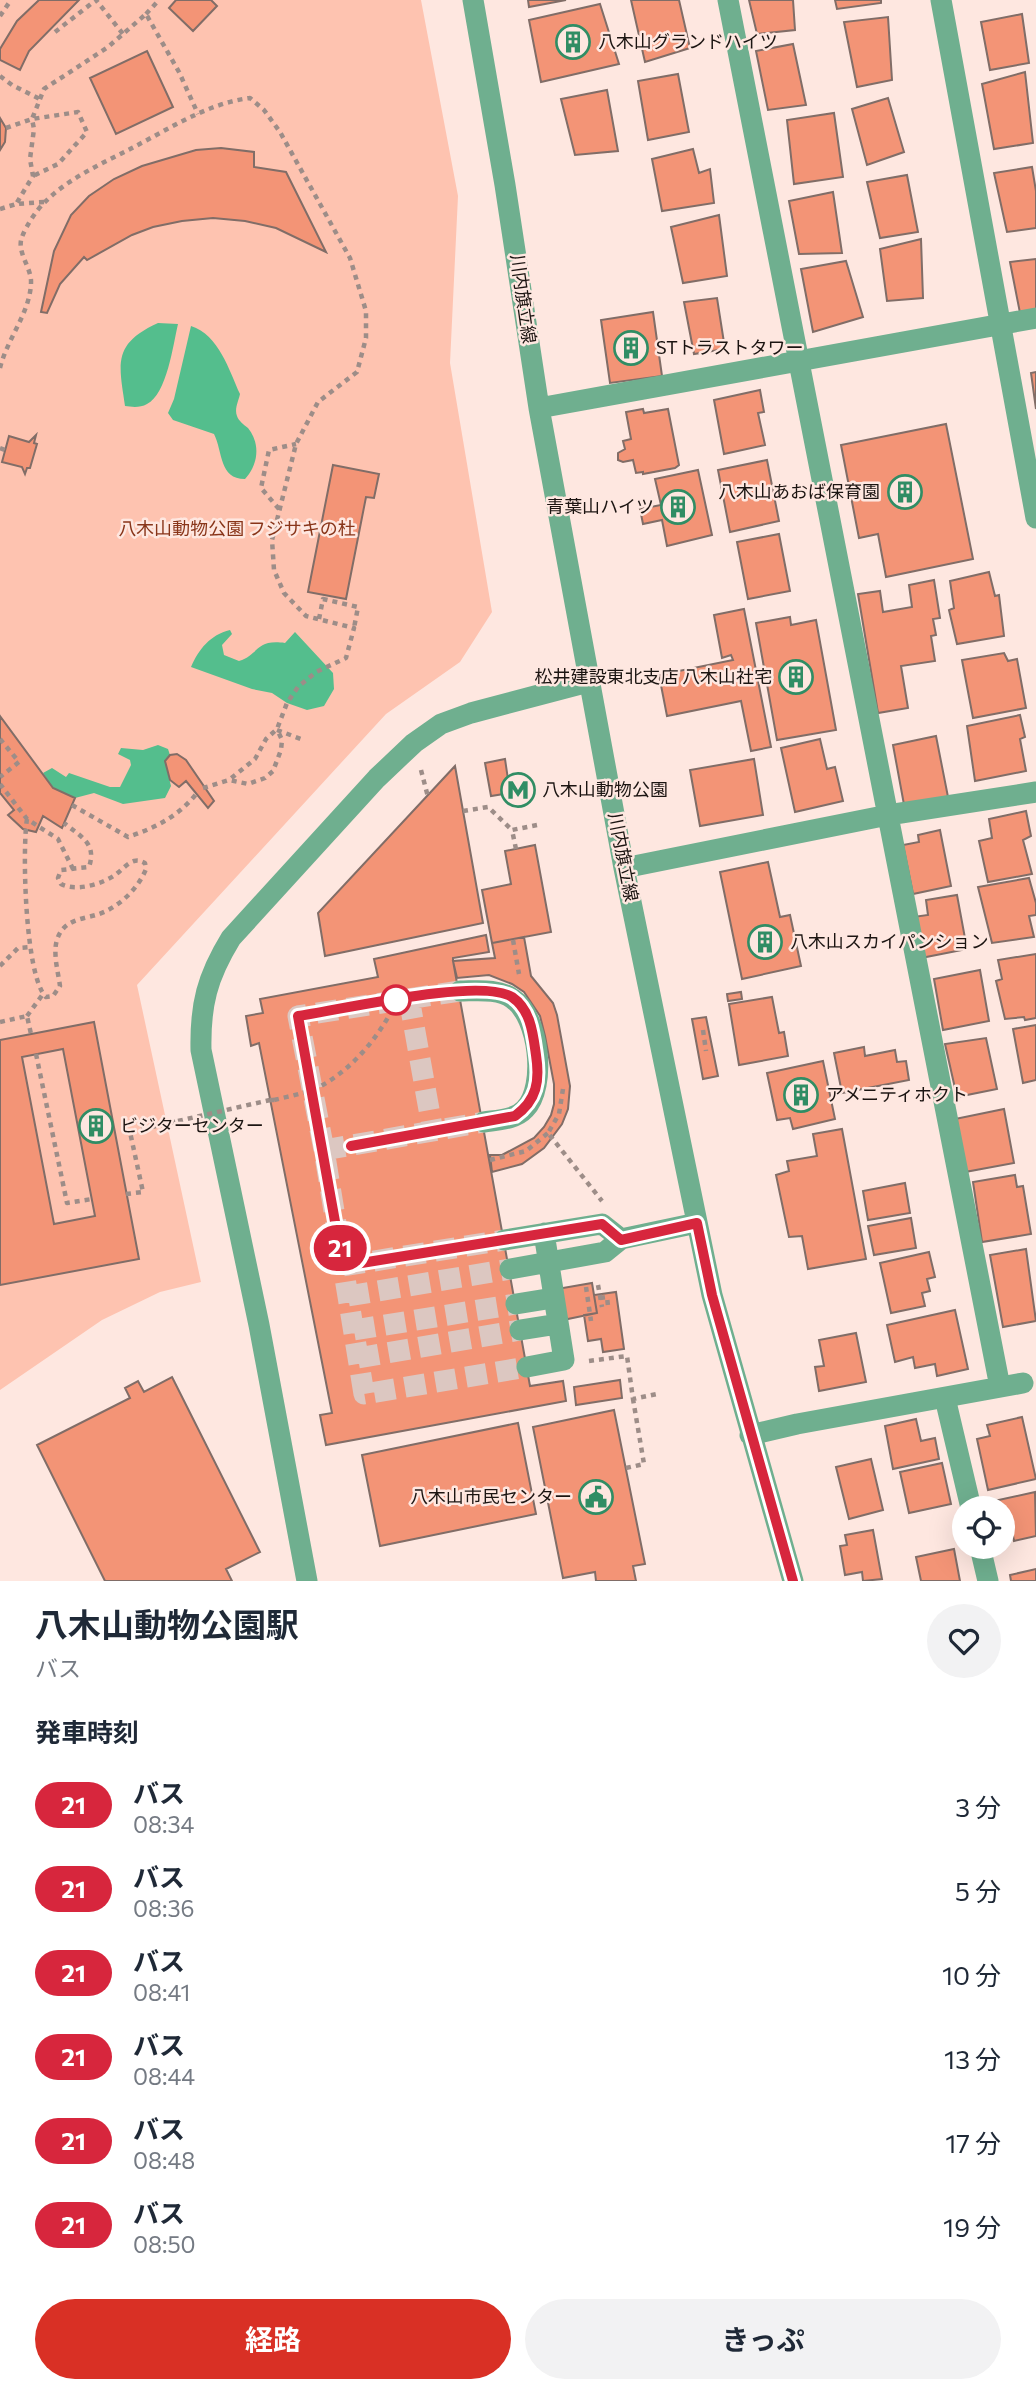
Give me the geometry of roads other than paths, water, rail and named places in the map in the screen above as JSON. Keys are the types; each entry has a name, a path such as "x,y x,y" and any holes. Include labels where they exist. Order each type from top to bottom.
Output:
{"street":[{"name":"川内旗立線","path":"473,0 510,211 539,408 624,868 712,1295 793,1581"},
{"path":"728,0 1000,1387"},
{"path":"941,0 1036,519"},
{"path":"539,408 1036,318"},
{"path":"307,1581 259,1325 201,1050 200,1023 204,995 215,964 231,938 377,778 414,743 441,724 461,716 589,682"},
{"path":"624,868 888,815 1036,792"},
{"path":"460,991 495,992 512,998 527,1014 532,1027 539,1074 536,1094 525,1109 515,1116 484,1122"},
{"path":"510,1269 605,1252 621,1240 697,1223"},
{"path":"504,1240 602,1224 621,1240"},
{"path":"527,1367 564,1360 544,1233"},
{"path":"516,1304 553,1298"},
{"path":"520,1330 558,1324"},
{"path":"750,1435 1023,1382"},
{"path":"945,1398 968,1496"},
{"path":"983,1559 988,1581"}],"tunnel":[{"path":"460,991 298,1016 324,1150 364,1394 527,1367"},
{"path":"409,998 433,1132"},
{"path":"324,1150 484,1122"},
{"path":"343,1266 504,1240"},
{"path":"348,1296 510,1269"},
{"path":"354,1330 516,1304"},
{"path":"358,1358 520,1330"}],"place":[{"name":"八木山グランドハイツ","path":"573,42"},
{"name":"STトラストタワー","path":"631,348"},
{"name":"八木山あおば保育園","path":"905,492"},
{"name":"青葉山ハイツ","path":"678,507"},
{"name":"松井建設東北支店 八木山社宅","path":"796,677"},
{"name":"八木山動物公園","path":"518,790"},
{"name":"八木山スカイパンション","path":"765,942"},
{"name":"アメニティホクト","path":"801,1095"},
{"name":"ビジターセンター","path":"96,1126"},
{"name":"八木山市民センター","path":"596,1497"}],"park label":[{"name":"八木山動物公園 フジサキの杜","path":"237,529"}]}
